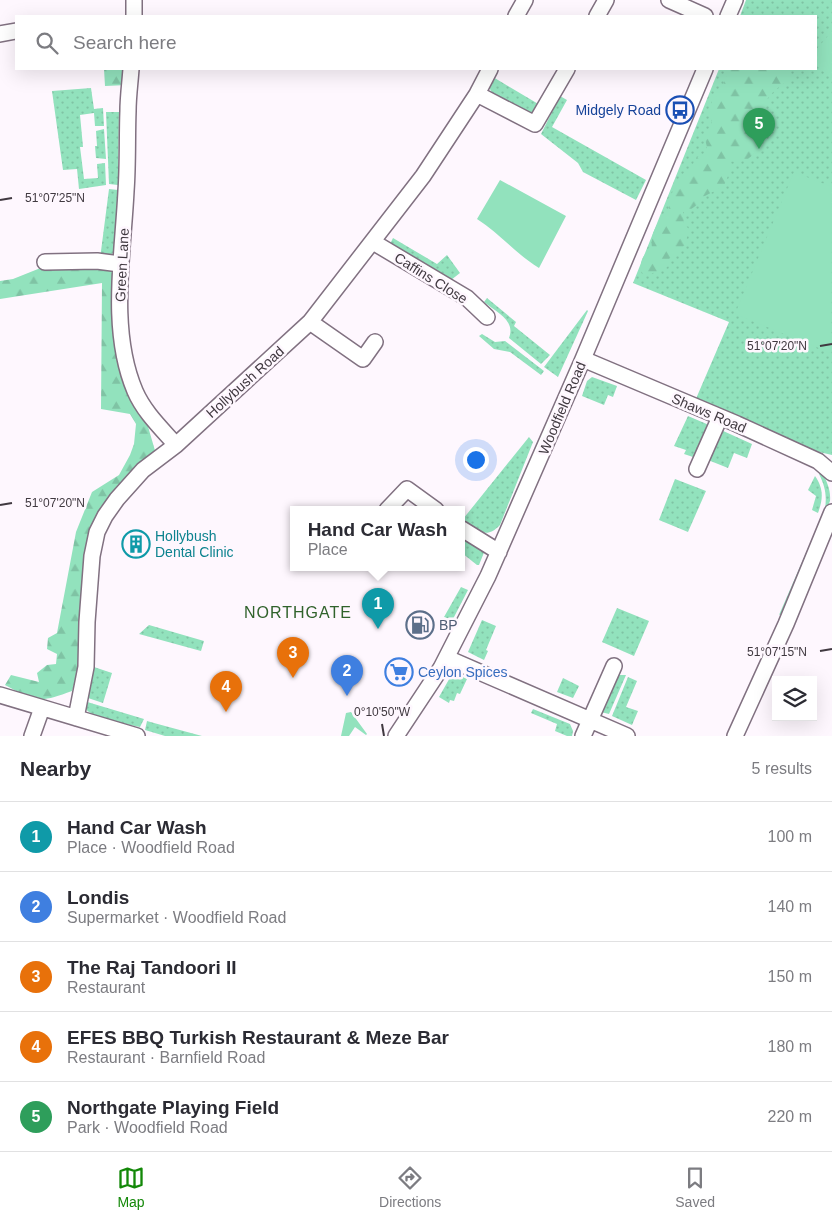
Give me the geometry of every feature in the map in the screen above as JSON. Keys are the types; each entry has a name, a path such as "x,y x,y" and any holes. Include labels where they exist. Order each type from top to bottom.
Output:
{"street":[{"path":"134,0 134,15"},
{"path":"517,15 525,0"},
{"path":"598,15 606,0"},
{"path":"669,0 703,15"},
{"path":"728,15 735,0"},
{"path":"0,34 15,31"},
{"name":"Green Lane","path":"131,70 126,189 120,264 120,322 126,363 135,391 150,416 176,445"},
{"name":"Hollybush Road","path":"76,718 86,667 92,556 98,532 105,516 131,482 143,470 176,445 310,322 423,176 477,94 489,70"},
{"path":"477,94 535,124 566,70"},
{"name":"Woodfield Road","path":"396,736 447,658 499,552 583,359 705,70"},
{"name":"Caffins Close","path":"373,242 466,298 488,317"},
{"path":"45,262 97,261 120,264"},
{"path":"310,322 363,359 375,342"},
{"name":"Shaws Road","path":"583,359 818,461 832,473"},
{"path":"696,469 720,417"},
{"path":"391,506 407,489 430,506"},
{"path":"735,736 786,624 832,512"},
{"path":"465,531 499,552"},
{"path":"447,658 627,736"},
{"path":"583,736 614,666"},
{"path":"0,695 137,736"},
{"path":"32,736 42,708"}],"green space":[{"path":"746,0 832,0 832,455 802,448 695,401 729,322 633,283 719,70 817,70 817,15 740,15"},
{"path":"832,31 832,79 817,66 817,49"},
{"path":"104,70 128,70 127,85 105,86"},
{"path":"729,70 784,70 791,78 773,92 764,105 761,121 762,143 748,159 740,162 729,161 729,173 724,186 701,198 698,204 690,210 683,212 684,224 689,229 685,245 669,259 668,266 665,269 644,276 641,268 643,257 652,248 652,237 655,228 669,214 671,196 676,185 687,170 693,169 693,163 696,159 705,153 707,147 704,135 712,124 710,114 712,101 721,91"},
{"path":"493,77 540,105 535,111 527,113 508,105 492,93 490,84"},
{"path":"91,88 94,109 103,108 104,126 95,126 94,113 80,115 83,147 80,147 84,179 98,178 97,164 105,163 106,185 79,189 77,169 63,170 52,91"},
{"path":"560,96 567,100 552,127 646,180 636,200 583,172 578,163 541,134"},
{"path":"106,112 119,112 118,185 109,184"},
{"path":"104,129 106,159 96,158 96,131"},
{"path":"794,172 832,187 831,353 735,314"},
{"path":"500,180 566,216 539,268 477,219"},
{"path":"109,189 118,190 117,236 113,253 109,259 100,259"},
{"path":"393,238 437,264 447,255 460,273 451,280 390,244"},
{"path":"43,267 118,267 117,320 156,454 138,466 116,487 98,514 79,670 72,691 52,698 38,699 31,698 5,685 11,675 39,682 37,673 47,665 56,664 57,654 47,649 48,638 57,633 76,532 92,492 119,475 134,444 136,424 130,414 101,409 102,283 0,299 0,281 13,279"},
{"path":"487,298 516,322 514,326 550,355 541,364 509,338 510,326 504,317 484,302"},
{"path":"588,311 558,377 544,367"},
{"path":"482,334 495,342 505,341 544,371 541,375 510,352 494,349 479,336"},
{"path":"592,377 617,386 613,397 608,395 604,405 582,396 587,381"},
{"path":"688,416 709,425 696,458 684,454 686,450 674,446"},
{"path":"721,430 752,444 747,458 734,453 728,468 708,460"},
{"path":"529,437 533,442 500,525 495,530 485,533 477,530 465,521 465,517"},
{"path":"822,472 829,490 830,501 783,613 779,615 825,509 825,491 819,474"},
{"path":"815,476 822,494 818,513 812,510 816,496 808,490"},
{"path":"675,479 706,491 688,532 659,520"},
{"path":"465,539 485,550 479,565 465,555"},
{"path":"461,587 468,590 453,619 444,617"},
{"path":"617,608 649,621 634,656 602,642"},
{"path":"482,620 496,626 484,660 468,652"},
{"path":"149,625 204,641 201,651 139,634"},
{"path":"91,666 112,673 103,703 87,696"},
{"path":"454,673 467,679 460,694 457,693 454,701 450,700 449,703 439,697"},
{"path":"617,675 626,675 609,714 601,712"},
{"path":"628,677 637,681 626,707 638,711 632,725 612,716"},
{"path":"563,678 579,686 573,698 557,692"},
{"path":"84,701 144,719 140,727 111,720 89,712 85,707"},
{"path":"533,709 570,724 573,731 572,736 555,731 557,724 531,713"},
{"path":"351,712 366,735 355,727 349,736 341,736 346,713"},
{"path":"147,721 202,736 165,736 145,730"}],"place":[{"name":"Midgely Road","path":"680,110"},
{"name":"Northgate Playing Field","path":"759,149"},
{"name":"Hollybush Dental Clinic","path":"136,544"},
{"name":"BP","path":"420,625"},
{"name":"Hand Car Wash","path":"378,629"},
{"name":"Ceylon Spices","path":"399,672"},
{"name":"The Raj Tandoori II","path":"293,678"},
{"name":"Londis","path":"347,696"},
{"name":"EFES BBQ Turkish Restaurant & Meze Bar","path":"226,712"}],"district":[{"name":"NORTHGATE","path":"298,612"}]}
